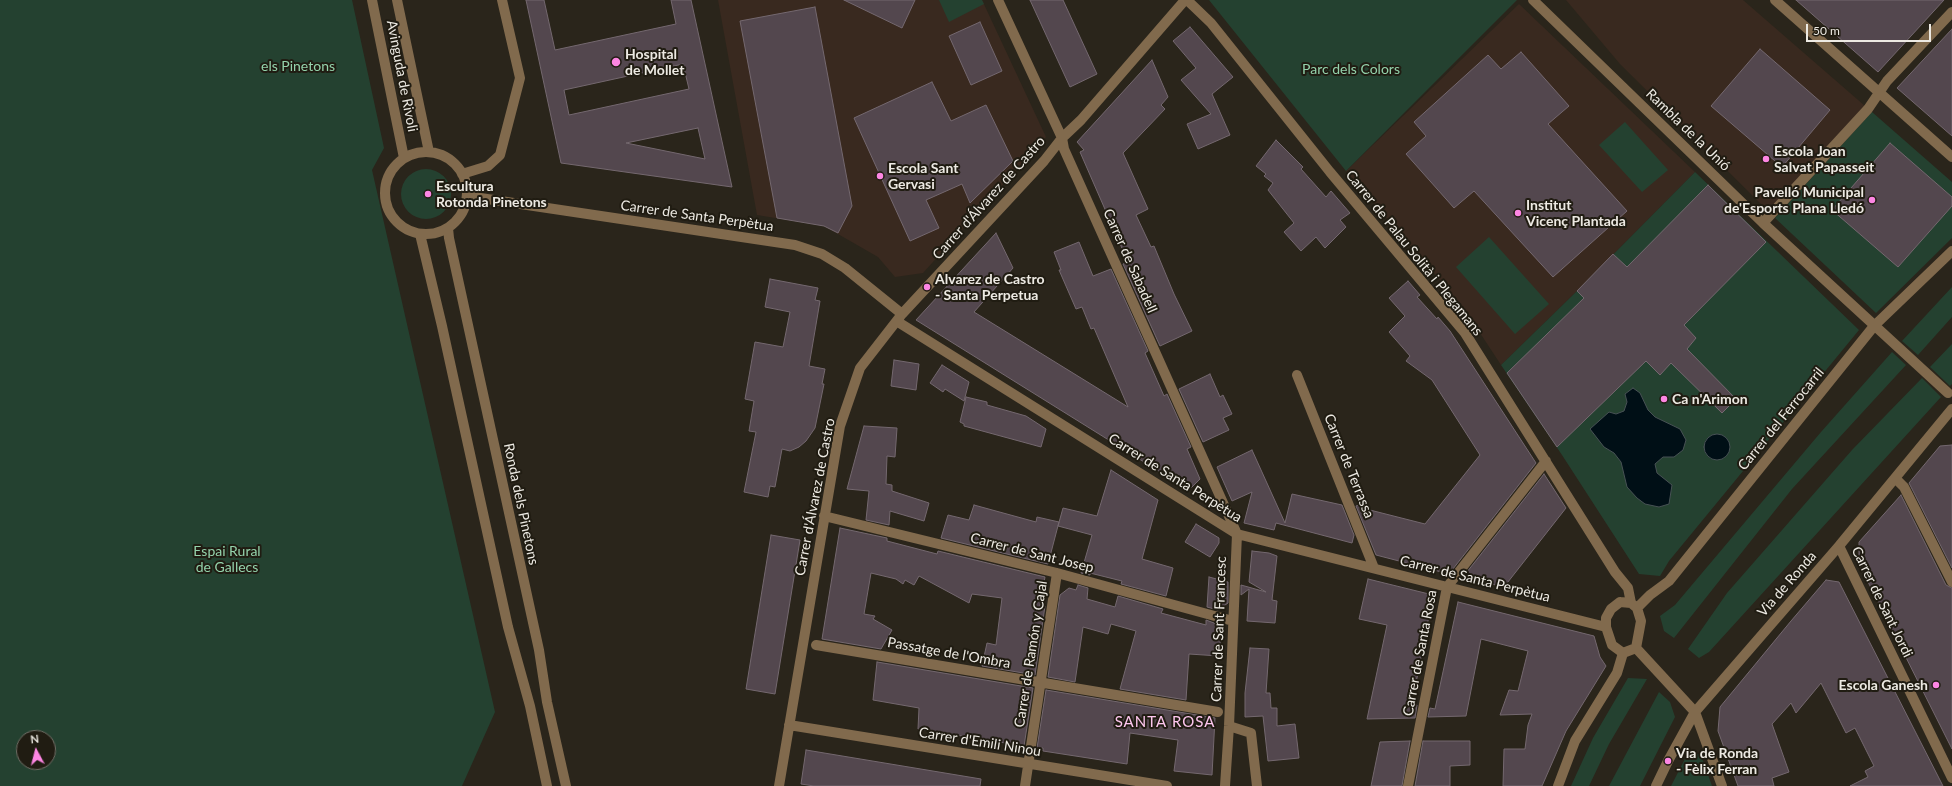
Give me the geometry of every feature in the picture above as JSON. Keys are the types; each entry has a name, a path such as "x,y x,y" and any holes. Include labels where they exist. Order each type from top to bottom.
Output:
{"street":[{"name":"Avinguda de Rivoli","path":"372,0 404,158"},
{"name":"Avinguda de Rivoli","path":"397,0 429,152"},
{"path":"462,174 488,166 500,155 520,78 502,0"},
{"name":"Carrer de Sabadell","path":"998,0 1062,138 1064,149 1237,534"},
{"name":"Carrer d'Álvarez de Castro","path":"779,786 840,426 860,368 900,318 1044,161 1062,138 1081,120 1186,0"},
{"name":"Carrer de Palau Solità i Plegamans","path":"1186,0 1211,23 1330,172 1465,332 1615,572 1628,588 1634,605"},
{"name":"Rambla de la Unió","path":"1533,0 1763,223 1948,393"},
{"path":"1775,0 1952,157"},
{"path":"1763,223 1868,109 1879,91 1952,12"},
{"path":"429,152 439,154 456,165 464,178 467,196 464,208 457,220 448,228 435,233 420,234 400,226 389,212 385,201 385,189 391,172 404,158 415,154 429,152"},
{"name":"Carrer de Santa Perpètua","path":"467,196 795,245 822,254 845,268 900,318 1237,534 1606,627"},
{"name":"Ronda dels Pinetons","path":"448,228 450,245 539,650 547,702 566,786"},
{"path":"420,234 442,326 508,627 530,706 546,786"},
{"name":"Carrer del Ferrocarril","path":"1634,605 1669,581 1874,326 1952,251"},
{"name":"Carrer de Terrassa","path":"1297,375 1374,568"},
{"name":"Via de Ronda","path":"1656,786 1694,712 1839,546 1952,409"},
{"name":"Carrer de Santa Rosa","path":"1408,786 1447,587 1546,461"},
{"path":"1895,478 1904,486 1952,582"},
{"name":"Carrer de Sant Josep","path":"824,516 1057,574 1233,621"},
{"name":"Carrer de Sant Francesc","path":"1225,786 1237,534"},
{"name":"Carrer de Sant Jordi","path":"1839,546 1952,778"},
{"name":"Carrer de Ramón y Cajal","path":"1025,786 1057,574"},
{"path":"1623,653 1612,645 1606,627 1606,618 1611,610 1620,602 1634,605 1641,621 1636,648"},
{"name":"Passatge de l'Ombra","path":"816,645 1218,712"},
{"path":"1636,648 1694,712 1722,786"},
{"path":"1558,786 1575,741 1616,673 1623,653 1636,648"},
{"name":"Carrer d'Emili Ninou","path":"789,725 1167,786"},
{"path":"1229,726 1251,733 1257,786"}],"shaded area":[{"name":"Escola Sant Gervasi","path":"718,0 982,0 1046,137 923,273 895,277 878,257 824,226 757,215"},
{"name":"Escola Joan Salvat Papasseit","path":"1566,0 1743,0 1865,106 1768,211 1620,64"},
{"name":"Institut Vicenç Plantada","path":"1519,4 1695,172 1501,365 1463,307 1346,171"},
{"path":"1633,388 1640,393 1648,410 1655,417 1680,429 1686,440 1683,450 1674,457 1663,457 1655,464 1657,473 1672,485 1669,504 1659,507 1645,504 1627,487 1621,462 1614,453 1604,447 1590,429 1609,412 1616,414 1624,411 1627,402 1625,394"},
{"path":"1717,434 1727,437 1730,447 1727,457 1717,460 1707,457 1704,447 1707,437"}],"green space":[{"name":"Espai Rural de Gallecs","path":"0,0 352,0 384,148 372,170 495,712 462,786 0,786"},
{"path":"939,0 982,0 984,4 949,22"},
{"name":"Parc dels Colors","path":"1209,0 1517,0 1346,171"},
{"name":"Pavelló Municipal de'Esports Plana Lledó","path":"1872,112 1952,182 1952,238 1876,313 1775,218"},
{"path":"1625,122 1668,170 1642,192 1599,145"},
{"path":"431,169 436,170 444,176 450,184 450,204 444,212 436,218 421,219 416,218 408,212 402,204 401,189 402,184 408,176 416,170"},
{"name":"Ca n'Arimon","path":"1695,172 1859,330 1669,561 1660,576 1639,574 1562,455 1501,365"},
{"path":"1489,237 1549,304 1515,334 1456,267"},
{"path":"1952,287 1952,317 1918,355 1902,341"},
{"path":"1952,344 1952,384 1950,386 1930,367"},
{"path":"1892,352 1906,365 1792,489 1674,638 1664,631 1660,616 1675,605 1821,432"},
{"path":"1922,378 1941,397 1709,652 1699,658 1688,649 1727,593 1852,450"},
{"path":"1628,678 1647,679 1609,744 1589,786 1571,786 1593,738"},
{"path":"1659,692 1670,702 1675,717 1640,786 1609,786"},
{"path":"1689,751 1701,755 1712,786 1671,786"}],"building":[{"name":"Hospital de Mollet","path":"526,0 544,0 555,50 676,24 671,0 691,0 732,187 561,163","holes":["683,64 689,89 569,115 564,90","698,128 705,159 626,143"]},
{"path":"844,0 915,0 902,28"},
{"path":"1030,0 1063,0 1097,74 1070,87"},
{"path":"1796,0 1944,0 1878,72"},
{"path":"815,7 852,206 838,233 824,226 777,218 740,21"},
{"path":"980,22 1002,71 971,85 949,36"},
{"path":"1190,27 1233,77 1212,94 1230,135 1198,149 1187,124 1211,114 1181,80 1196,68 1173,41"},
{"path":"1952,29 1952,136 1897,88"},
{"path":"1760,49 1830,110 1782,167 1711,106"},
{"path":"1521,52 1569,106 1548,124 1627,211 1553,277 1474,191 1454,208 1406,154 1426,136 1414,122 1488,55 1501,69"},
{"path":"1152,60 1168,97 1161,105 1165,109 1123,153 1148,209 1136,215 1151,247 1154,246 1174,294 1192,331 1160,346 1123,264 1128,262 1080,152 1084,150 1077,142"},
{"path":"932,82 951,121 986,105 1013,161 970,203 962,184 926,200 939,228 910,241 854,118"},
{"path":"1276,140 1303,167 1301,169 1326,197 1331,191 1350,213 1340,220 1346,227 1325,248 1316,237 1301,251 1284,232 1294,223 1268,190 1273,183 1264,176 1266,174 1256,166"},
{"path":"1890,143 1952,197 1952,206 1898,267 1832,210"},
{"path":"1708,185 1766,242 1684,325 1696,338 1687,349 1736,399 1722,413 1671,363 1660,375 1646,361 1557,447 1507,373 1584,298 1577,291 1613,254 1627,267"},
{"path":"996,233 1013,268 974,312 1128,407 1094,328 1091,329 1082,307 1076,309 1059,270 1061,270 1054,252 1079,242 1093,276 1111,269 1148,351 1145,353 1164,396 1167,394 1191,447 1187,449 1200,479 1189,490 916,320"},
{"path":"770,279 818,288 815,300 820,301 809,366 825,369 822,384 824,384 815,428 806,441 799,447 790,451 782,449 775,487 770,486 768,497 744,492 756,432 749,431 754,401 745,399 755,342 783,347 790,312 765,307"},
{"path":"1408,281 1420,295 1417,297 1450,331 1536,463 1449,574 1376,555 1356,506 1364,503 1362,508 1425,524 1480,455 1432,380 1406,361 1410,356 1389,332 1405,316 1389,298"},
{"path":"894,360 919,364 916,390 891,386"},
{"path":"942,365 969,382 964,401 945,389 943,392 930,383"},
{"path":"1210,374 1220,397 1223,395 1232,414 1223,418 1229,430 1203,442 1179,389"},
{"path":"966,397 987,402 987,405 1026,416 1046,429 1041,447 964,426 964,424 960,422"},
{"path":"864,426 897,428 895,457 887,456 886,484 892,485 892,491 929,503 924,521 890,511 889,525 866,520 869,491 847,489"},
{"path":"1952,445 1952,568 1909,483 1940,446"},
{"path":"1252,450 1285,523 1292,494 1342,505 1354,535 1352,543 1276,523 1274,530 1244,523 1252,492 1232,501 1217,467"},
{"path":"1111,470 1158,500 1142,559 1173,568 1166,596 1121,584 1122,581 1090,573 1090,575 1081,573 1092,535 1058,526 1063,508 1097,516"},
{"path":"1544,474 1566,508 1504,587 1463,577"},
{"path":"1901,495 1946,585 1952,588 1952,749 1859,564 1859,542"},
{"path":"974,505 1036,522 1037,517 1059,522 1048,564 941,538 948,515 969,520"},
{"path":"1196,524 1219,538 1219,543 1210,557 1185,542"},
{"path":"840,528 887,538 887,541 937,554 938,551 1045,577 1039,611 1045,606 1035,675 982,666 987,643 996,645 1002,598 972,594 969,603 919,576 914,585 905,580 903,584 896,579 871,573 864,614 875,616 873,619 892,630 881,649 822,639"},
{"path":"771,535 800,540 775,694 746,689"},
{"path":"1252,551 1269,553 1277,556 1272,600 1277,601 1275,623 1247,621 1249,589 1241,595 1241,585 1266,592 1249,582"},
{"path":"1209,577 1228,582 1228,603 1218,610 1207,607"},
{"path":"1368,579 1433,595 1412,704 1417,705 1415,718 1367,719 1387,625 1359,619"},
{"path":"1826,580 1839,582 1943,786 1850,786 1868,777 1865,771 1874,766 1855,728 1846,733 1821,683 1796,713 1791,703 1772,724 1789,772 1772,778 1774,786 1738,786 1718,731 1720,707"},
{"path":"1078,585 1088,588 1087,599 1115,607 1118,596 1163,609 1161,613 1206,625 1206,620 1214,623 1221,631 1219,656 1189,654 1186,700 1120,689 1136,631 1111,624 1108,634 1083,627 1075,682 1048,677 1060,595 1069,588 1076,590"},
{"path":"1458,602 1594,636 1600,657 1606,666 1566,731 1542,786 1503,786 1504,749 1525,749 1528,725 1532,714 1500,715 1509,690 1518,691 1528,651 1481,639 1466,716 1428,717 1430,708 1435,709"},
{"path":"1250,648 1269,649 1266,693 1270,693 1271,708 1277,708 1277,726 1295,724 1299,758 1268,761 1263,716 1245,717 1245,693"},
{"path":"877,662 1033,688 1024,746 918,729 919,708 873,700"},
{"path":"1046,690 1215,718 1212,775 1174,771 1178,740 1130,733 1127,764 1043,751 1043,748 1037,748"},
{"path":"1410,741 1402,786 1371,786 1380,742"},
{"path":"1423,741 1470,741 1470,765 1450,766 1450,786 1415,786"},
{"path":"806,750 981,779 980,786 814,786 801,784"}],"place":[{"name":"Hospital de Mollet","path":"616,62"},
{"name":"Escola Joan Salvat Papasseit","path":"1766,159"},
{"name":"Escola Sant Gervasi","path":"880,176"},
{"name":"Escultura Rotonda Pinetons","path":"428,194"},
{"name":"Pavelló Municipal de'Esports Plana Lledó","path":"1872,200"},
{"name":"Institut Vicenç Plantada","path":"1518,213"},
{"name":"Alvarez de Castro - Santa Perpetua","path":"927,287"},
{"name":"Ca n'Arimon","path":"1664,399"},
{"name":"Escola Ganesh","path":"1936,685"},
{"name":"Via de Ronda - Fèlix Ferran","path":"1668,761"}],"district":[{"name":"SANTA ROSA","path":"1165,722"}],"park label":[{"name":"els Pinetons","path":"298,66"}]}
